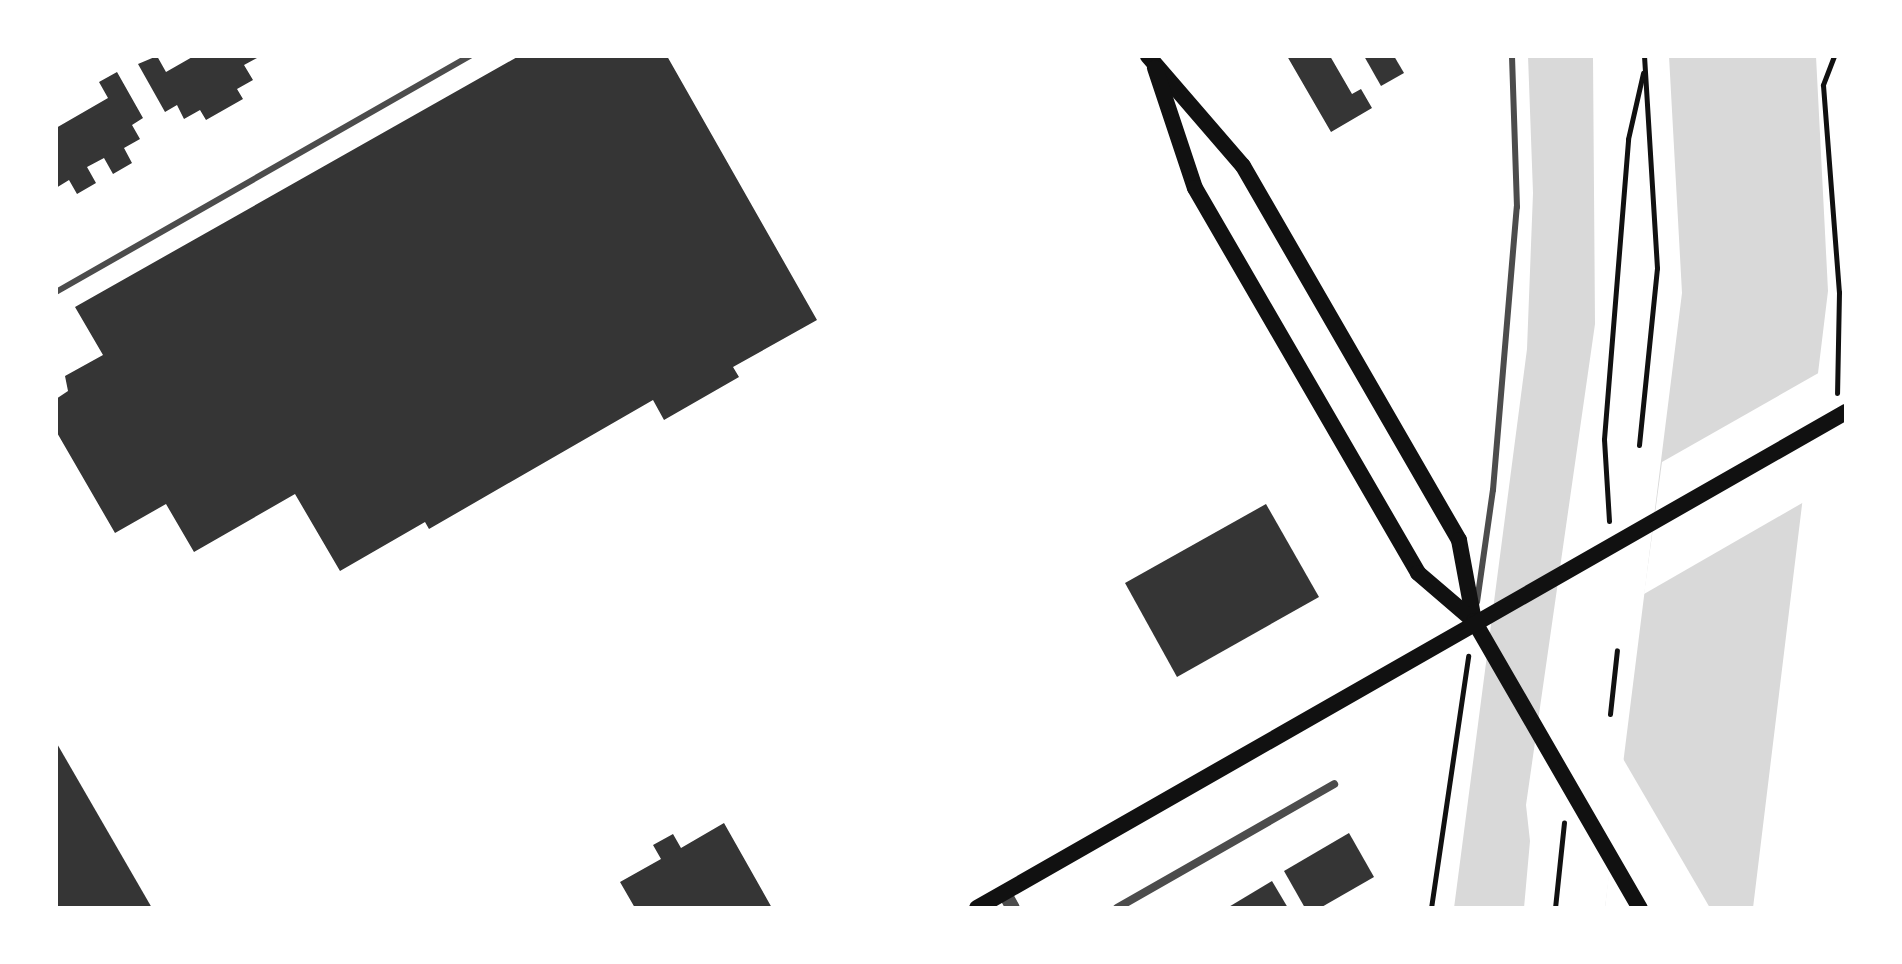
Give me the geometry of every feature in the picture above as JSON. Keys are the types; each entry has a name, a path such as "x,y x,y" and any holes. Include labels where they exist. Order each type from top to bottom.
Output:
{"main road":[{"path":"1152,62 1243,166 1459,540 1474,621"},
{"path":"1152,62 1195,188 1418,573 1474,621 1640,908"},
{"path":"977,908 1530,588 1841,415"}],"street":[{"path":"1117,908 1334,784"},
{"path":"1004,892 1013,908"}],"lane":[{"path":"56,292 470,56"},
{"path":"1474,621 1493,490 1517,207 1512,56"}],"path":[{"path":"1639,445 1657,268 1644,56"},
{"path":"1834,56 1823,85 1839,292 1841,415"},
{"path":"1612,542 1604,439 1628,139 1643,73"},
{"path":"1431,908 1474,621"},
{"path":"1610,714 1617,650"},
{"path":"1555,908 1570,787"}],"shaded area":[{"path":"1528,56 1593,56 1595,324 1526,805 1530,841 1524,908 1454,908 1527,349 1533,193"},
{"path":"1669,56 1816,56 1828,291 1753,908 1605,908 1682,293"}],"pier":[{"path":"1822,371 1804,502 1644,594 1662,462"},
{"path":"1622,757 1710,908 1605,908"}],"building":[{"path":"157,56 166,72 194,56 257,58 244,65 253,80 237,89 243,99 206,120 200,110 184,119 177,105 165,112 138,64"},
{"path":"519,56 667,56 817,320 733,367 739,377 664,420 653,400 429,529 425,522 340,571 295,494 194,552 166,504 115,533 56,431 56,399 68,391 65,376 103,355 75,307"},
{"path":"1287,56 1330,56 1352,94 1361,89 1372,108 1331,132"},
{"path":"1364,56 1394,56 1404,73 1381,86"},
{"path":"117,72 143,118 132,125 140,139 124,148 132,163 113,174 104,158 87,167 96,183 77,194 69,180 56,188 56,128 108,98 99,82"},
{"path":"1266,504 1319,597 1177,677 1125,583"},
{"path":"56,742 152,908 56,908"},
{"path":"724,823 772,908 635,908 620,882 661,859 653,845 673,834 681,848"},
{"path":"1349,833 1374,877 1320,908 1305,908 1284,871"},
{"path":"1272,881 1288,908 1227,908"}]}
